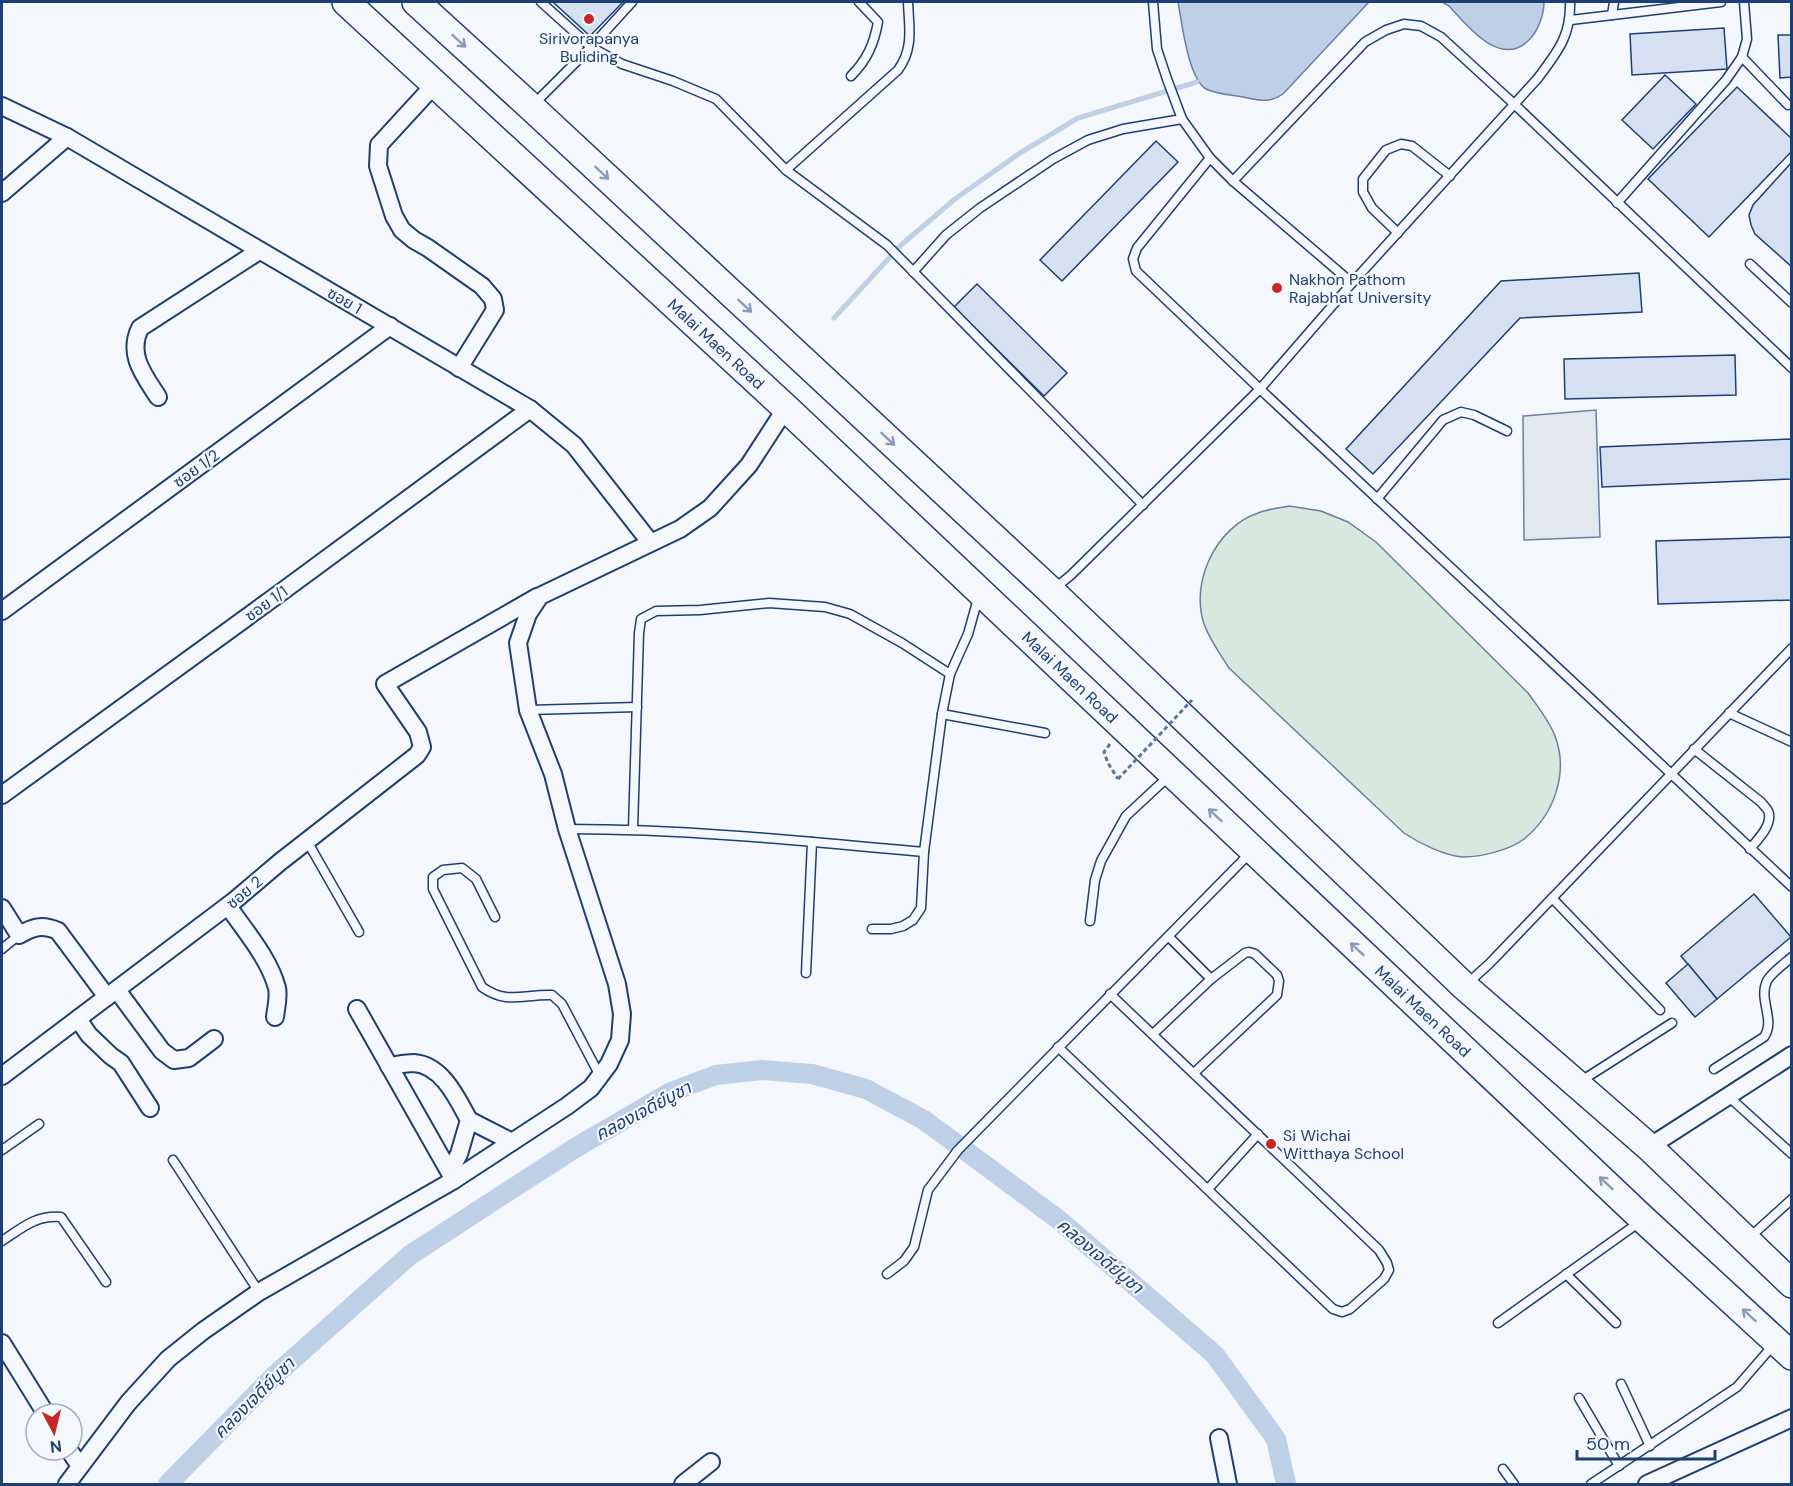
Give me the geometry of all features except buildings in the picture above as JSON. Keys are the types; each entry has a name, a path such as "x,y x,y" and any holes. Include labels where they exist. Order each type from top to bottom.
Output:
{"highway":[{"name":"Malai Maen Road","path":"346,2 786,408 1643,1219 1784,1348"},
{"path":"416,2 1051,591 1464,986 1649,1147 1791,1284"}],"street":[{"path":"435,84 380,145 378,166 394,216 402,230 482,286 493,299 495,310 459,368"},
{"name":"ซอย 1","path":"2,106 67,137 530,409 574,446 650,542"},
{"path":"2,193 67,137"},
{"path":"158,397 135,358 136,335 140,328 259,251"},
{"name":"ซอย 1/2","path":"2,611 390,326"},
{"path":"67,1485 128,1402 168,1359 203,1331 259,1292 452,1175 512,1142 567,1106 591,1088 609,1064 620,1040 622,1014 616,984 567,829 553,774 528,710 518,643 528,614 540,596 680,529 710,508 749,465 786,408"},
{"name":"ซอย 1/1","path":"2,795 530,409"},
{"name":"ซอย 2","path":"2,1076 228,906 417,755 422,747 418,732 386,684 540,596"},
{"path":"228,906 270,970 277,990 275,1017"},
{"path":"2,908 19,935 41,926 58,931 162,1051 174,1060 189,1058 214,1039"},
{"path":"357,1009 452,1175"},
{"path":"78,1019 89,1035 121,1063 150,1108"},
{"path":"1649,1147 1791,1055"},
{"path":"389,1066 415,1063 434,1070 453,1090 469,1120 512,1142"},
{"path":"452,1175 469,1120"},
{"path":"2,1343 39,1402"},
{"path":"1647,1485 1791,1418"},
{"path":"1219,1438 1228,1485"},
{"path":"77,1462 80,1466"},
{"path":"683,1485 711,1462"}],"lane":[{"path":"541,2 591,47 622,64 674,81 716,99 786,170 887,246 1143,505"},
{"path":"531,107 632,2"},
{"path":"851,76 863,64 875,37 878,22 859,2"},
{"path":"786,170 898,70 906,59 909,47 908,2"},
{"path":"1153,2 1157,49 1182,119 1210,158 1233,181 1352,283"},
{"path":"1051,591 1071,575 1260,389 1352,283 1538,78 1558,50 1571,20 1570,2"},
{"path":"1612,15 1614,2"},
{"path":"1571,20 1721,2"},
{"path":"1617,203 1726,80 1742,57 1748,39 1744,2"},
{"path":"1233,181 1365,42 1386,30 1404,24 1421,26 1441,38 1513,103 1791,368"},
{"path":"1742,57 1788,105"},
{"path":"910,269 946,235 980,208 1053,159 1088,140 1123,129 1182,119"},
{"path":"1398,233 1372,208 1363,192 1363,179 1386,150 1401,144 1412,146 1450,176"},
{"path":"1210,158 1137,248 1132,259 1136,272 1791,887"},
{"path":"1750,264 1791,303"},
{"path":"1377,499 1443,420 1461,412 1474,415 1507,431"},
{"path":"872,929 891,929 903,926 913,920 921,908 924,852 942,714 950,674 968,634 980,592"},
{"path":"633,829 641,619 656,610 700,610 769,603 825,607 850,614 902,643 950,674"},
{"path":"1464,986 1490,963 1791,648"},
{"path":"528,710 637,707"},
{"path":"1729,713 1791,742"},
{"path":"942,714 1045,733"},
{"path":"1694,750 1761,802 1767,810 1768,825 1750,849"},
{"path":"1090,921 1095,880 1101,861 1126,816 1171,773"},
{"path":"567,829 633,829 924,852"},
{"path":"307,841 359,932"},
{"path":"806,973 812,842"},
{"path":"887,1274 904,1261 914,1247 928,1190 958,1150 1253,850"},
{"path":"495,917 476,879 462,868 443,870 433,877 436,897 482,987 502,998 552,995 562,1004 600,1076"},
{"path":"1552,898 1660,1010"},
{"path":"2,949 19,935"},
{"path":"1168,936 1211,979"},
{"path":"1153,1034 1211,979 1249,952 1256,954 1277,975 1279,987 1277,995 1194,1073"},
{"path":"1714,1069 1764,1037 1768,1031 1769,1021 1764,993 1767,980 1791,957"},
{"path":"1058,1047 1333,1309 1342,1311 1350,1309 1384,1279 1389,1270 1379,1250 1110,994"},
{"path":"1577,1084 1672,1023"},
{"path":"1728,1096 1791,1154"},
{"path":"2,1150 39,1124"},
{"path":"1208,1189 1258,1134"},
{"path":"173,1160 259,1292"},
{"path":"1746,1240 1791,1199"},
{"path":"2,1241 32,1222 47,1216 61,1217 106,1282"},
{"path":"1498,1323 1643,1219"},
{"path":"1566,1274 1616,1323"},
{"path":"1591,1485 1737,1388 1784,1348"},
{"path":"1621,1384 1650,1446"},
{"path":"1578,1398 1619,1466"},
{"path":"1503,1469 1514,1485"}],"path":[{"path":"1118,779 1192,700"}],"shaded area":[{"path":"1596,410 1600,537 1524,540 1523,416"},
{"path":"1289,506 1321,511 1348,522 1376,542 1528,693 1550,724 1559,750 1559,779 1551,806 1535,829 1524,839 1495,852 1463,857 1440,852 1410,837 1229,668 1204,624 1201,591 1204,574 1210,558 1230,530 1243,520 1258,513"}],"water":[{"path":"1178,2 1369,2 1283,94 1264,100 1214,92 1206,89 1200,83 1190,62"},
{"path":"1442,2 1544,2 1540,22 1529,40 1518,48 1507,50 1485,41"}],"waterway":[{"path":"834,318 901,245 955,199 1020,153 1078,118 1197,82"},
{"name":"คลองเจดีย์บูชา","path":"168,1484 274,1376 410,1255 575,1148 671,1092 716,1075 762,1070 812,1074 866,1089 924,1120 1059,1220 1215,1355 1276,1439 1286,1484"}],"place":[{"name":"Sirivorapanya Buliding","path":"589,19"},
{"name":"Nakhon Pathom Rajabhat University","path":"1277,288"},
{"name":"Si Wichai Witthaya School","path":"1271,1144"}]}
